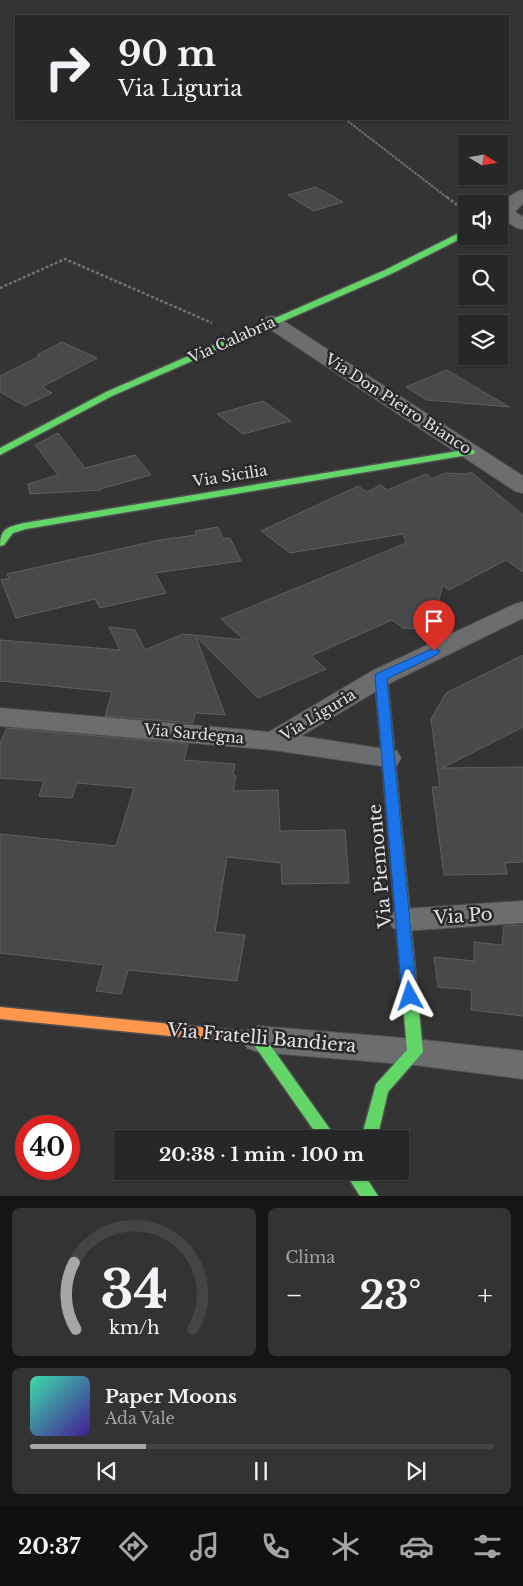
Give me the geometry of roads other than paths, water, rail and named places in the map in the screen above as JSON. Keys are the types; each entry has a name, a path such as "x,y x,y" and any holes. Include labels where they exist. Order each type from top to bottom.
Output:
{"street":[{"path":"508,208 512,202 523,195"},
{"path":"508,218 523,224"},
{"name":"Via Calabria","path":"0,452 109,394 388,272 458,237"},
{"name":"Via Don Pietro Bianco","path":"272,322 523,486"},
{"name":"Via Sicilia","path":"0,543 9,531 24,526 470,452"},
{"name":"Via Liguria","path":"274,742 381,677 523,609"},
{"name":"Via Piemonte","path":"381,677 415,1052"},
{"name":"Via Sardegna","path":"0,717 274,742 388,758"},
{"name":"Via Po","path":"403,920 523,912"},
{"name":"Via Fratelli Bandiera","path":"0,1013 523,1064"},
{"path":"258,1039 323,1130"},
{"path":"371,1130 381,1089 415,1052"},
{"path":"358,1180 370,1196"},
{"path":"373,1180 376,1196"}]}
